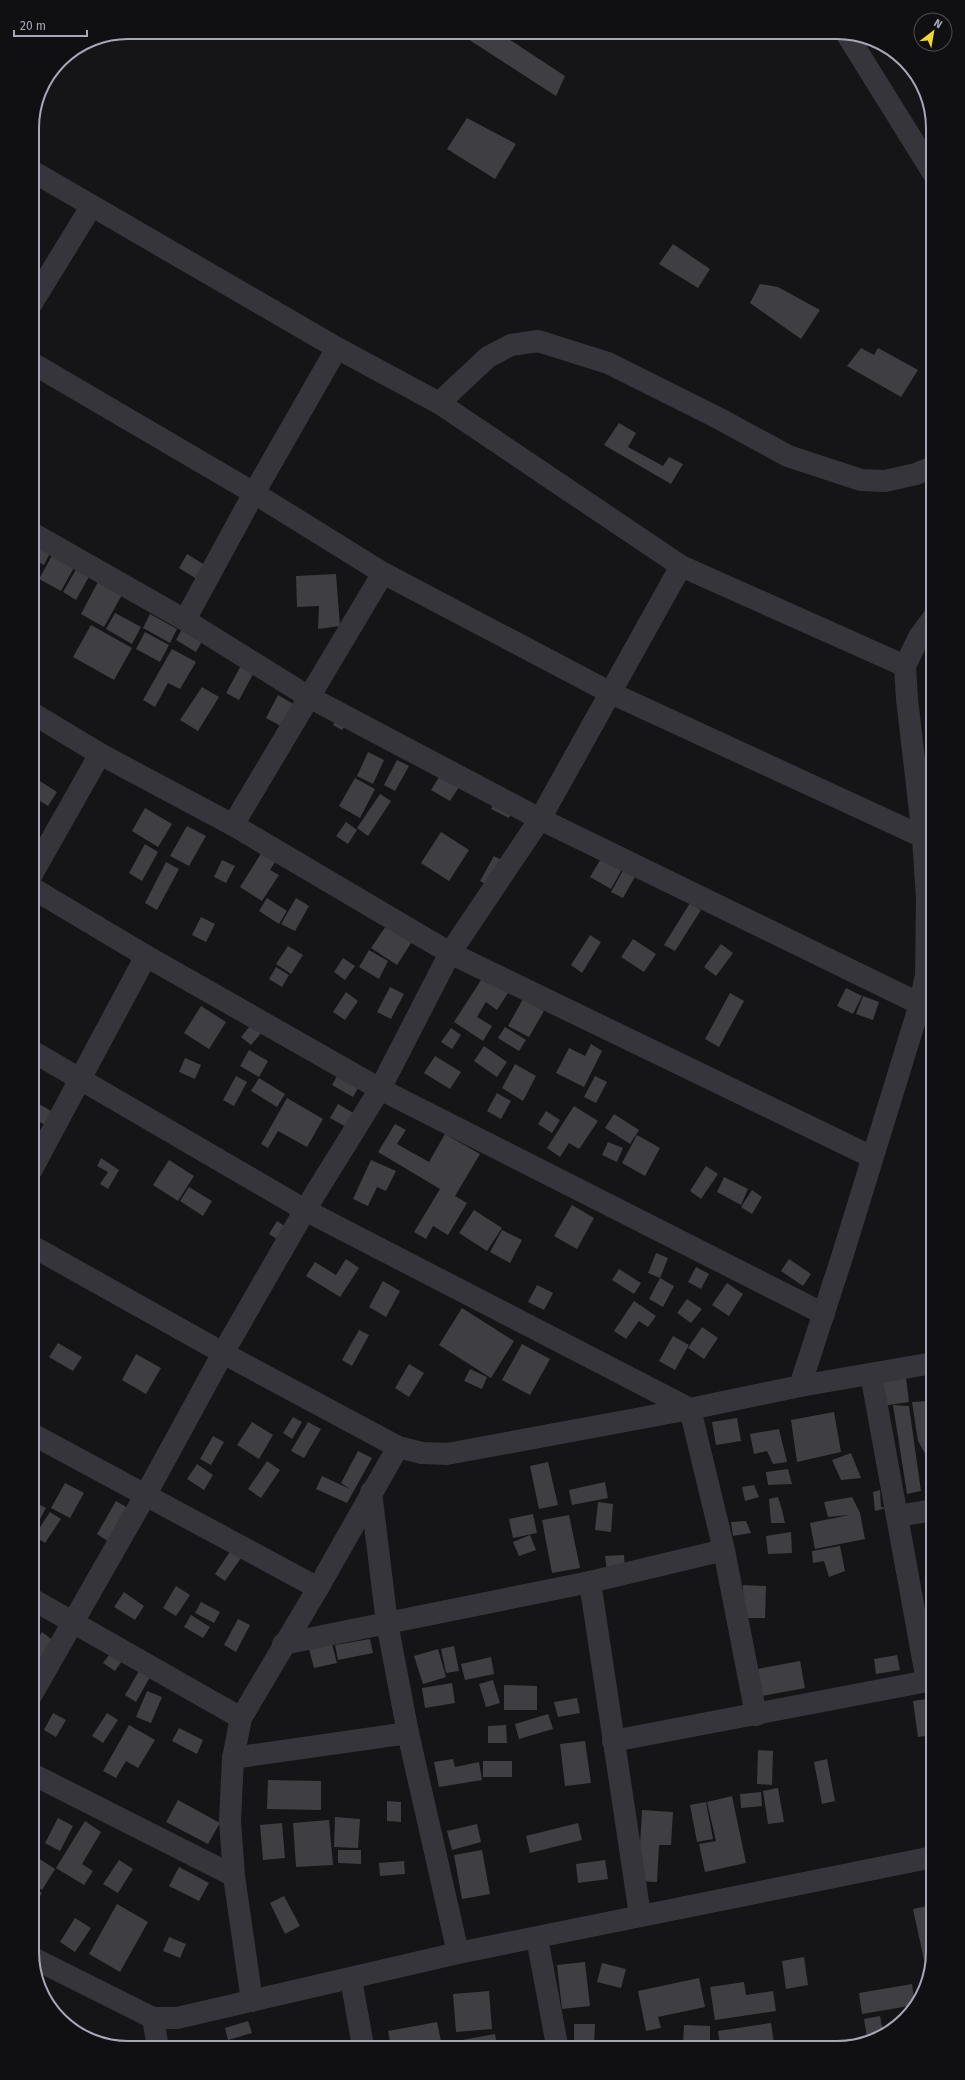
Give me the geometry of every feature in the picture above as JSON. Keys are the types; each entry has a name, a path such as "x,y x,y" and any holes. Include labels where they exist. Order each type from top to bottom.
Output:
{"street":[{"path":"851,40 926,162"},
{"path":"39,175 91,207 337,348 439,403 681,566 905,666"},
{"path":"39,292 91,207"},
{"path":"439,403 488,358 511,345 538,341 608,363 720,419 788,456 861,480 884,481 916,474 926,470"},
{"path":"185,620 254,493 337,348"},
{"path":"39,367 254,493 383,574 611,693 923,837"},
{"path":"39,537 185,620 308,697 540,819 920,1004"},
{"path":"39,1682 305,1210 380,1089 450,953 540,819 681,566"},
{"path":"233,825 308,697 383,574"},
{"path":"926,628 919,637 905,666 907,699 923,837 926,884"},
{"path":"39,717 100,754 233,825 450,953 872,1157"},
{"path":"39,862 100,754"},
{"path":"39,892 146,956 380,1089 824,1314"},
{"path":"39,1156 146,956"},
{"path":"800,1386 824,1314 926,985"},
{"path":"39,1055 80,1077 305,1210 690,1409 724,1550 756,1715"},
{"path":"39,1250 223,1354 398,1446 422,1453 447,1454 690,1409 800,1386 926,1364"},
{"path":"871,1374 926,1660"},
{"path":"39,1438 318,1588"},
{"path":"252,2001 234,1876 230,1821 233,1758 241,1718 283,1644 318,1588 398,1446"},
{"path":"371,1492 387,1623 408,1733 458,1953"},
{"path":"898,1516 926,1511"},
{"path":"283,1644 590,1582 724,1550"},
{"path":"590,1582 640,1915"},
{"path":"39,1603 241,1718"},
{"path":"613,1741 756,1715 926,1681"},
{"path":"233,1758 408,1733"},
{"path":"39,1778 234,1876"},
{"path":"40,1961 153,2018 177,2018 351,1979 458,1953 926,1858"},
{"path":"537,1938 556,2041"},
{"path":"351,1979 362,2041"},
{"path":"153,2018 157,2041"}],"building":[{"path":"468,39 509,39 565,76 556,96"},
{"path":"467,118 516,144 495,179 447,149"},
{"path":"673,244 710,269 698,288 659,264"},
{"path":"760,284 778,287 820,310 801,339 750,303"},
{"path":"861,348 874,355 878,348 918,370 901,397 847,366"},
{"path":"619,423 636,433 628,447 663,466 669,457 683,464 671,484 604,445"},
{"path":"43,532 57,539 44,565 39,562 39,540"},
{"path":"59,543 81,555 61,591 39,579"},
{"path":"187,554 208,567 200,581 179,568"},
{"path":"78,566 91,573 76,600 63,592"},
{"path":"336,574 340,626 318,629 319,606 297,607 296,576"},
{"path":"99,580 123,593 104,627 81,614"},
{"path":"115,613 141,627 132,644 106,629"},
{"path":"150,614 177,629 170,643 143,628"},
{"path":"190,614 211,626 196,652 176,640"},
{"path":"91,625 132,648 114,680 73,657"},
{"path":"145,632 169,645 160,662 136,649"},
{"path":"172,649 196,662 180,689 168,683 155,707 143,700"},
{"path":"250,649 263,656 239,700 226,693"},
{"path":"202,687 219,697 198,731 180,720"},
{"path":"278,695 302,709 290,731 266,718"},
{"path":"341,710 351,716 342,730 333,725"},
{"path":"368,752 384,760 373,784 357,776"},
{"path":"397,760 409,766 395,791 384,785"},
{"path":"446,766 465,778 450,801 431,790"},
{"path":"355,778 375,789 360,818 339,806"},
{"path":"39,780 57,792 48,806 39,800"},
{"path":"380,794 391,801 368,836 357,828"},
{"path":"498,795 516,804 509,818 491,809"},
{"path":"145,808 172,824 158,847 132,831"},
{"path":"346,822 357,830 348,844 336,836"},
{"path":"187,826 206,836 189,866 170,856"},
{"path":"441,832 469,850 449,881 421,863"},
{"path":"145,844 158,852 142,881 129,873"},
{"path":"265,847 279,856 270,870 279,875 262,901 240,887"},
{"path":"605,852 625,864 611,889 590,877"},
{"path":"494,856 505,862 491,887 480,881"},
{"path":"222,860 235,866 226,883 214,877"},
{"path":"166,862 179,869 157,910 145,903"},
{"path":"625,867 637,873 623,898 611,892"},
{"path":"267,898 287,911 279,924 259,911"},
{"path":"296,898 309,906 295,931 281,924"},
{"path":"690,903 701,910 675,951 664,945"},
{"path":"201,917 215,924 206,942 192,935"},
{"path":"388,923 413,940 397,965 371,948"},
{"path":"590,935 601,942 582,973 571,965"},
{"path":"633,939 656,954 644,972 621,957"},
{"path":"721,944 733,953 716,976 704,967"},
{"path":"288,946 303,955 291,974 276,964"},
{"path":"369,950 388,961 379,979 359,967"},
{"path":"343,958 355,966 345,980 334,972"},
{"path":"276,967 289,975 282,987 269,979"},
{"path":"483,977 508,993 497,1010 486,1002 477,1017 492,1026 483,1041 454,1022"},
{"path":"390,987 404,994 391,1019 377,1012"},
{"path":"846,988 862,996 853,1014 837,1006"},
{"path":"346,992 358,1001 345,1020 333,1012"},
{"path":"730,993 744,1001 719,1047 705,1039"},
{"path":"863,996 879,1002 873,1020 856,1014"},
{"path":"523,999 544,1011 529,1037 508,1026"},
{"path":"201,1006 226,1022 209,1049 184,1033"},
{"path":"258,1016 268,1025 251,1045 241,1037"},
{"path":"505,1027 526,1040 519,1051 498,1038"},
{"path":"451,1028 461,1035 452,1049 441,1042"},
{"path":"591,1044 602,1051 584,1087 556,1073 569,1048 585,1056"},
{"path":"484,1046 507,1062 497,1077 474,1061"},
{"path":"249,1050 268,1061 259,1077 240,1066"},
{"path":"435,1056 461,1072 450,1089 424,1073"},
{"path":"185,1058 201,1065 195,1079 179,1072"},
{"path":"345,1062 366,1074 353,1097 332,1085"},
{"path":"515,1064 536,1076 523,1101 502,1088"},
{"path":"236,1076 247,1082 234,1106 223,1100"},
{"path":"595,1076 607,1082 596,1103 584,1097"},
{"path":"259,1078 285,1094 277,1107 251,1091"},
{"path":"497,1093 511,1101 501,1119 487,1111"},
{"path":"287,1098 323,1119 307,1147 278,1131 268,1148 261,1144"},
{"path":"39,1104 64,1118 57,1131 39,1122"},
{"path":"338,1104 357,1115 350,1129 330,1118"},
{"path":"574,1106 598,1121 579,1149 569,1143 560,1157 547,1148"},
{"path":"546,1111 560,1120 552,1133 538,1124"},
{"path":"614,1114 639,1130 630,1144 605,1128"},
{"path":"395,1124 406,1130 397,1144 429,1162 445,1134 480,1154 455,1196 467,1203 448,1235 433,1226 426,1239 414,1232 440,1189 378,1152"},
{"path":"637,1135 660,1148 645,1176 622,1163"},
{"path":"608,1142 623,1148 617,1162 602,1155"},
{"path":"101,1158 119,1170 108,1189 100,1184 108,1172 97,1166"},
{"path":"169,1160 194,1176 178,1201 153,1185"},
{"path":"371,1160 396,1171 386,1191 377,1187 368,1206 353,1199"},
{"path":"706,1166 718,1174 701,1199 690,1191"},
{"path":"724,1177 748,1189 741,1205 717,1192"},
{"path":"189,1187 212,1201 203,1216 180,1201"},
{"path":"752,1190 762,1197 752,1214 741,1207"},
{"path":"572,1205 594,1218 577,1249 554,1236"},
{"path":"474,1210 502,1228 487,1251 459,1233"},
{"path":"277,1221 297,1234 289,1247 269,1234"},
{"path":"502,1230 522,1240 510,1263 490,1252"},
{"path":"656,1253 668,1258 660,1278 648,1273"},
{"path":"346,1259 359,1268 340,1297 306,1276 315,1262 336,1275"},
{"path":"789,1259 811,1274 803,1286 781,1271"},
{"path":"696,1267 709,1274 701,1289 688,1282"},
{"path":"619,1269 641,1283 634,1294 612,1280"},
{"path":"660,1278 674,1286 663,1307 649,1299"},
{"path":"383,1281 400,1291 386,1317 369,1307"},
{"path":"727,1283 743,1294 729,1316 712,1305"},
{"path":"537,1285 553,1293 544,1310 528,1302"},
{"path":"687,1299 702,1309 691,1323 677,1313"},
{"path":"634,1301 656,1316 648,1327 639,1321 626,1339 614,1331"},
{"path":"462,1308 514,1341 491,1378 439,1345"},
{"path":"702,1327 718,1338 704,1359 688,1348"},
{"path":"359,1330 369,1335 352,1366 342,1360"},
{"path":"673,1336 689,1345 675,1370 659,1361"},
{"path":"58,1343 82,1357 73,1371 49,1357"},
{"path":"522,1344 550,1359 530,1395 502,1380"},
{"path":"136,1354 161,1368 146,1394 122,1380"},
{"path":"409,1364 424,1373 409,1397 395,1388"},
{"path":"470,1369 487,1377 482,1389 464,1381"},
{"path":"906,1378 909,1402 882,1406 879,1381"},
{"path":"926,1401 926,1455 918,1441 912,1402"},
{"path":"893,1405 909,1406 921,1491 907,1494"},
{"path":"834,1412 841,1452 797,1462 791,1420"},
{"path":"293,1417 302,1422 292,1439 283,1433"},
{"path":"737,1418 741,1441 716,1445 712,1422"},
{"path":"252,1422 273,1435 259,1459 237,1445"},
{"path":"308,1422 321,1429 304,1458 291,1451"},
{"path":"779,1429 787,1462 773,1464 767,1451 754,1454 750,1434"},
{"path":"213,1436 224,1442 211,1465 200,1459"},
{"path":"358,1451 372,1458 347,1503 316,1489 322,1476 350,1489 341,1483"},
{"path":"851,1453 861,1478 841,1480 832,1460"},
{"path":"267,1461 280,1470 261,1498 248,1489"},
{"path":"548,1462 558,1505 539,1509 530,1466"},
{"path":"197,1464 213,1475 204,1490 187,1479"},
{"path":"788,1469 792,1484 768,1485 766,1472"},
{"path":"605,1482 608,1498 572,1505 569,1490"},
{"path":"65,1483 84,1493 70,1518 51,1508"},
{"path":"754,1485 759,1497 745,1501 742,1487"},
{"path":"880,1490 881,1507 886,1508 875,1511 873,1492"},
{"path":"778,1497 785,1523 771,1523 769,1499"},
{"path":"852,1497 860,1513 865,1539 815,1549 810,1523 849,1515 828,1517 824,1502"},
{"path":"116,1501 128,1508 109,1542 97,1534"},
{"path":"598,1502 613,1504 611,1532 595,1530"},
{"path":"39,1504 46,1508 39,1521"},
{"path":"50,1512 61,1519 45,1543 39,1539 39,1528"},
{"path":"533,1514 537,1533 513,1538 509,1519"},
{"path":"569,1515 580,1568 552,1573 542,1520"},
{"path":"746,1521 751,1533 733,1536 731,1522"},
{"path":"791,1532 792,1553 768,1554 766,1536"},
{"path":"530,1535 536,1550 519,1556 513,1542"},
{"path":"840,1546 845,1571 829,1577 824,1561 813,1563 812,1551"},
{"path":"231,1550 241,1558 225,1581 215,1574"},
{"path":"624,1555 625,1569 607,1571 605,1556"},
{"path":"743,1585 766,1586 765,1618 743,1618"},
{"path":"176,1586 190,1595 176,1616 163,1608"},
{"path":"124,1592 144,1606 135,1620 114,1607"},
{"path":"201,1602 220,1612 214,1623 195,1613"},
{"path":"191,1615 210,1627 203,1638 184,1627"},
{"path":"238,1619 250,1625 236,1652 224,1645"},
{"path":"42,1632 55,1642 41,1664 39,1663 39,1636"},
{"path":"370,1639 373,1653 338,1660 335,1645"},
{"path":"332,1644 337,1663 314,1668 309,1649"},
{"path":"454,1646 459,1671 446,1673 441,1649"},
{"path":"438,1649 446,1677 423,1684 414,1656"},
{"path":"113,1650 124,1658 115,1671 103,1663"},
{"path":"897,1655 900,1670 876,1674 874,1659"},
{"path":"491,1657 494,1674 465,1680 461,1664"},
{"path":"800,1661 805,1688 762,1696 757,1669"},
{"path":"139,1671 150,1677 136,1702 125,1695"},
{"path":"493,1680 500,1703 486,1707 479,1684"},
{"path":"452,1683 455,1703 425,1708 422,1688"},
{"path":"504,1685 537,1686 537,1710 504,1710"},
{"path":"147,1691 162,1697 151,1723 136,1717"},
{"path":"577,1698 580,1713 558,1717 554,1702"},
{"path":"926,1699 926,1736 918,1737 913,1701"},
{"path":"53,1713 66,1720 56,1737 44,1730"},
{"path":"107,1713 118,1720 103,1743 92,1736"},
{"path":"548,1714 553,1729 519,1739 515,1724"},
{"path":"129,1725 155,1740 138,1768 126,1761 116,1778 103,1771"},
{"path":"506,1725 507,1743 488,1743 488,1726"},
{"path":"179,1728 203,1740 197,1754 172,1741"},
{"path":"585,1741 591,1783 565,1786 560,1744"},
{"path":"758,1750 773,1751 772,1785 757,1784"},
{"path":"453,1759 455,1767 479,1762 482,1780 439,1787 434,1762"},
{"path":"827,1759 835,1801 822,1804 814,1762"},
{"path":"483,1761 512,1761 512,1777 483,1777"},
{"path":"268,1780 321,1781 321,1810 267,1809"},
{"path":"778,1788 784,1822 768,1824 763,1791"},
{"path":"761,1792 762,1806 741,1808 740,1794"},
{"path":"732,1796 746,1863 705,1872 699,1844 716,1841 707,1802"},
{"path":"178,1800 220,1823 208,1844 166,1822"},
{"path":"387,1801 401,1802 401,1822 387,1821"},
{"path":"706,1802 713,1839 697,1842 690,1805"},
{"path":"642,1810 673,1812 671,1845 659,1845 657,1882 638,1881"},
{"path":"335,1817 360,1819 358,1848 334,1847"},
{"path":"58,1818 73,1826 60,1851 45,1843"},
{"path":"329,1820 333,1865 296,1867 293,1823"},
{"path":"85,1821 101,1832 82,1864 93,1871 84,1885 56,1868"},
{"path":"282,1823 285,1858 263,1860 260,1825"},
{"path":"578,1823 582,1840 530,1853 526,1836"},
{"path":"477,1824 481,1842 452,1850 447,1831"},
{"path":"338,1850 361,1850 361,1864 338,1863"},
{"path":"482,1850 490,1894 462,1899 454,1855"},
{"path":"39,1859 55,1869 42,1890 39,1888"},
{"path":"119,1860 133,1869 118,1893 103,1884"},
{"path":"605,1860 608,1879 578,1883 576,1864"},
{"path":"404,1861 405,1874 380,1876 379,1863"},
{"path":"179,1867 209,1883 199,1901 169,1886"},
{"path":"284,1896 300,1926 285,1934 270,1903"},
{"path":"117,1904 148,1922 120,1972 89,1954"},
{"path":"926,1906 925,1964 913,1909"},
{"path":"75,1918 91,1928 75,1952 60,1942"},
{"path":"169,1937 186,1944 180,1958 163,1951"},
{"path":"804,1957 808,1985 786,1989 782,1961"},
{"path":"585,1962 590,2006 562,2009 557,1965"},
{"path":"602,1963 626,1969 621,1988 597,1982"},
{"path":"699,1978 705,2007 658,2017 661,2028 646,2031 638,1991"},
{"path":"744,1982 746,1995 773,1991 776,2011 715,2020 710,1987"},
{"path":"912,1984 914,1997 908,2006 862,2014 859,1993"},
{"path":"489,1991 492,2029 456,2032 453,1994"},
{"path":"880,2016 882,2029 867,2036 864,2019"},
{"path":"248,2021 252,2033 228,2040 225,2028"},
{"path":"437,2022 441,2041 390,2041 388,2031"},
{"path":"771,2023 774,2041 720,2041 718,2031"},
{"path":"574,2024 595,2024 594,2041 574,2041"},
{"path":"684,2025 710,2026 710,2041 683,2041"},
{"path":"495,2034 496,2041 462,2041"}]}
